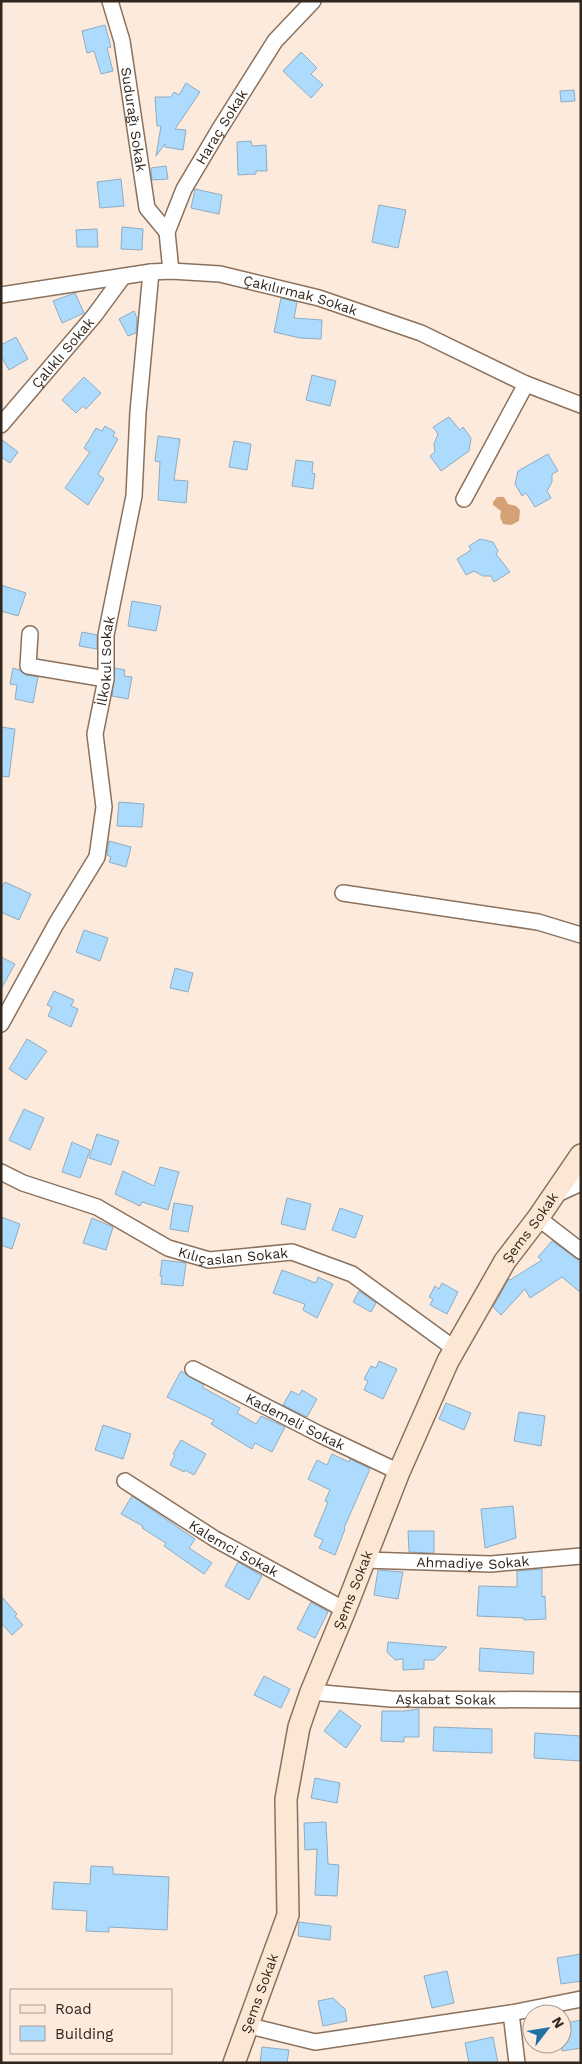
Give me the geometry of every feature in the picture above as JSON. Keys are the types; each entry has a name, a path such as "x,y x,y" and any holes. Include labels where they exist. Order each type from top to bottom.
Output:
{"street":[{"name":"Sudurağı Sokak","path":"110,1 122,41 147,208 167,232"},
{"name":"Haraç Sokak","path":"171,271 167,232 184,189 275,41 313,1"},
{"name":"Çakılırmak Sokak","path":"1,295 122,278 151,272 171,271 220,274 319,298 421,333 526,384 581,405"},
{"name":"İlkokul Sokak","path":"1,1024 56,924 97,857 104,807 95,734 106,679 106,635 134,496 138,412 151,272"},
{"name":"Çalıklı Sokak","path":"1,425 94,316 122,278"},
{"path":"464,499 526,384"},
{"path":"30,634 28,666 106,679"},
{"path":"343,893 538,922 581,935"},
{"name":"Şems Sokak","path":"234,2063 246,2025 288,1915 286,1799 299,1727 311,1692 417,1428 455,1349 505,1261 538,1218 581,1155"},
{"name":"Kılıçaslan Sokak","path":"1,1172 23,1183 97,1207 168,1248 210,1260 292,1252 352,1274 455,1349"},
{"path":"553,1196 581,1183"},
{"path":"538,1218 581,1251"},
{"name":"Kademeli Sokak","path":"193,1369 321,1435 399,1472"},
{"name":"Kalemci Sokak","path":"125,1480 215,1539 345,1610"},
{"name":"Ahmadiye Sokak","path":"364,1560 491,1564 581,1556"},
{"name":"Aşkabat Sokak","path":"311,1692 391,1699 581,1700"},
{"path":"246,2025 315,2042 511,2013 581,2000"},
{"path":"511,2013 517,2063"}],"shaded area":[{"path":"497,497 504,497 508,504 516,506 520,510 519,521 511,525 503,524 500,517 501,511 493,505"}],"building":[{"path":"105,25 111,47 107,48 113,71 101,74 94,51 87,53 82,31"},
{"path":"301,52 317,68 311,74 323,85 311,98 283,71"},
{"path":"186,83 200,92 175,129 186,130 183,150 165,147 165,144 156,156 161,126 157,126 155,97 171,97 174,92 179,95"},
{"path":"574,90 575,101 561,102 560,91"},
{"path":"251,141 252,146 266,145 267,171 256,171 256,174 238,175 237,142"},
{"path":"166,166 168,179 152,180 151,168"},
{"path":"121,179 124,206 100,208 97,182"},
{"path":"195,189 222,195 219,214 191,208"},
{"path":"379,205 406,210 398,248 372,242"},
{"path":"122,227 143,229 142,250 121,249"},
{"path":"97,229 98,247 77,247 76,230"},
{"path":"75,293 84,313 62,323 53,301"},
{"path":"281,298 297,302 294,318 322,320 321,339 300,338 274,332"},
{"path":"134,311 137,318 136,333 128,336 119,319"},
{"path":"16,337 28,359 9,370 1,356 1,345"},
{"path":"312,375 336,381 330,406 306,400"},
{"path":"84,377 101,393 86,409 83,406 76,413 62,400"},
{"path":"449,417 460,430 463,427 471,438 469,451 441,471 430,456 435,452 434,444 438,434 433,427"},
{"path":"105,426 115,432 113,436 118,439 98,474 104,479 88,505 65,488 90,452 84,448 96,428 102,431"},
{"path":"158,436 180,439 174,480 188,481 186,503 158,500 160,462 155,461"},
{"path":"1,439 18,452 10,463 1,457"},
{"path":"234,441 251,444 247,470 229,467"},
{"path":"548,454 558,471 552,474 552,482 547,491 551,498 535,507 526,493 522,496 515,484 518,471"},
{"path":"296,460 313,462 312,473 315,474 313,489 292,486"},
{"path":"480,539 493,542 498,551 496,554 510,572 494,582 491,576 483,576 474,571 466,575 457,559 471,550 469,546"},
{"path":"1,585 26,593 18,616 1,611"},
{"path":"132,601 161,606 156,631 128,626"},
{"path":"82,632 97,635 97,649 79,646"},
{"path":"13,668 26,675 38,677 33,703 15,699 17,685 10,684"},
{"path":"115,668 125,670 124,676 132,677 128,699 112,696"},
{"path":"1,727 15,729 9,777 1,776"},
{"path":"119,802 144,804 142,827 117,826"},
{"path":"109,841 131,847 126,867 109,862 111,857 107,855"},
{"path":"5,882 31,894 19,920 1,912 1,889"},
{"path":"84,930 108,938 100,961 76,952"},
{"path":"1,957 15,964 1,989"},
{"path":"175,968 193,973 188,992 170,988"},
{"path":"54,991 74,1000 71,1006 78,1009 71,1027 48,1016 52,1007 47,1005"},
{"path":"27,1039 47,1051 26,1080 9,1069"},
{"path":"24,1109 44,1118 30,1150 9,1140"},
{"path":"97,1134 119,1141 111,1165 89,1158"},
{"path":"72,1142 90,1150 80,1178 62,1172"},
{"path":"160,1167 179,1172 168,1210 142,1202 140,1206 115,1194 123,1171 154,1186"},
{"path":"287,1198 311,1204 305,1230 281,1224"},
{"path":"174,1203 193,1206 188,1232 170,1229"},
{"path":"340,1208 363,1216 355,1238 332,1230"},
{"path":"1,1217 20,1224 12,1249 1,1245"},
{"path":"92,1218 113,1227 106,1250 83,1243"},
{"path":"552,1241 581,1262 581,1293 562,1277 530,1298 525,1289 501,1315 493,1307 509,1279 542,1260 538,1257"},
{"path":"162,1260 186,1263 183,1286 161,1284"},
{"path":"282,1270 316,1283 318,1277 333,1284 317,1318 303,1310 305,1304 273,1293"},
{"path":"442,1283 458,1292 447,1314 430,1305 433,1299 429,1297 435,1286 439,1289"},
{"path":"359,1291 376,1303 371,1312 353,1302"},
{"path":"379,1361 397,1369 383,1399 364,1390 368,1381 364,1379 371,1366 376,1368"},
{"path":"181,1371 204,1385 202,1387 240,1408 237,1413 256,1424 261,1416 285,1427 272,1452 255,1443 252,1449 211,1424 214,1420 167,1397"},
{"path":"302,1390 317,1399 307,1417 283,1405 291,1391 299,1395"},
{"path":"446,1403 471,1413 464,1430 439,1419"},
{"path":"519,1412 545,1416 541,1446 514,1441"},
{"path":"103,1425 131,1434 123,1459 95,1450"},
{"path":"181,1440 206,1454 194,1475 170,1465 175,1455 173,1454"},
{"path":"332,1454 349,1462 350,1459 370,1469 344,1528 335,1555 319,1548 323,1540 314,1536 328,1502 325,1501 330,1490 308,1479 317,1460 327,1465"},
{"path":"132,1496 195,1539 189,1548 212,1563 204,1574 164,1546 166,1543 142,1528 143,1526 121,1514"},
{"path":"513,1506 516,1538 485,1548 481,1509"},
{"path":"408,1531 434,1531 434,1553 409,1552"},
{"path":"238,1562 262,1576 249,1600 225,1586"},
{"path":"542,1569 542,1597 545,1596 546,1619 524,1620 524,1618 477,1616 479,1586 517,1587 517,1571"},
{"path":"378,1570 403,1572 398,1599 374,1595"},
{"path":"1,1596 17,1614 15,1616 23,1625 12,1635 1,1623"},
{"path":"311,1602 328,1612 315,1638 297,1629"},
{"path":"388,1642 447,1647 434,1660 424,1660 424,1669 403,1670 403,1659 395,1660 387,1652"},
{"path":"480,1648 534,1652 533,1674 479,1671"},
{"path":"264,1676 290,1689 281,1708 254,1695"},
{"path":"419,1709 419,1737 404,1737 404,1742 381,1741 382,1711"},
{"path":"340,1710 361,1726 346,1748 324,1731"},
{"path":"434,1727 492,1729 492,1753 433,1751"},
{"path":"535,1733 581,1736 581,1761 534,1758"},
{"path":"315,1778 340,1783 337,1803 311,1798"},
{"path":"326,1822 328,1864 339,1865 337,1896 315,1895 317,1849 305,1850 304,1823"},
{"path":"91,1866 113,1867 113,1874 169,1877 167,1930 109,1927 109,1932 86,1931 87,1911 52,1909 54,1882 90,1884"},
{"path":"299,1922 331,1926 330,1940 298,1936"},
{"path":"581,1954 581,1981 561,1984 557,1958"},
{"path":"447,1971 454,2003 432,2008 424,1976"},
{"path":"333,1998 345,2009 347,2021 323,2026 318,2001"},
{"path":"581,2020 581,2048 572,2049 572,2022"},
{"path":"493,2037 498,2063 469,2063 465,2043"},
{"path":"262,2047 289,2050 287,2063 260,2063"}]}
